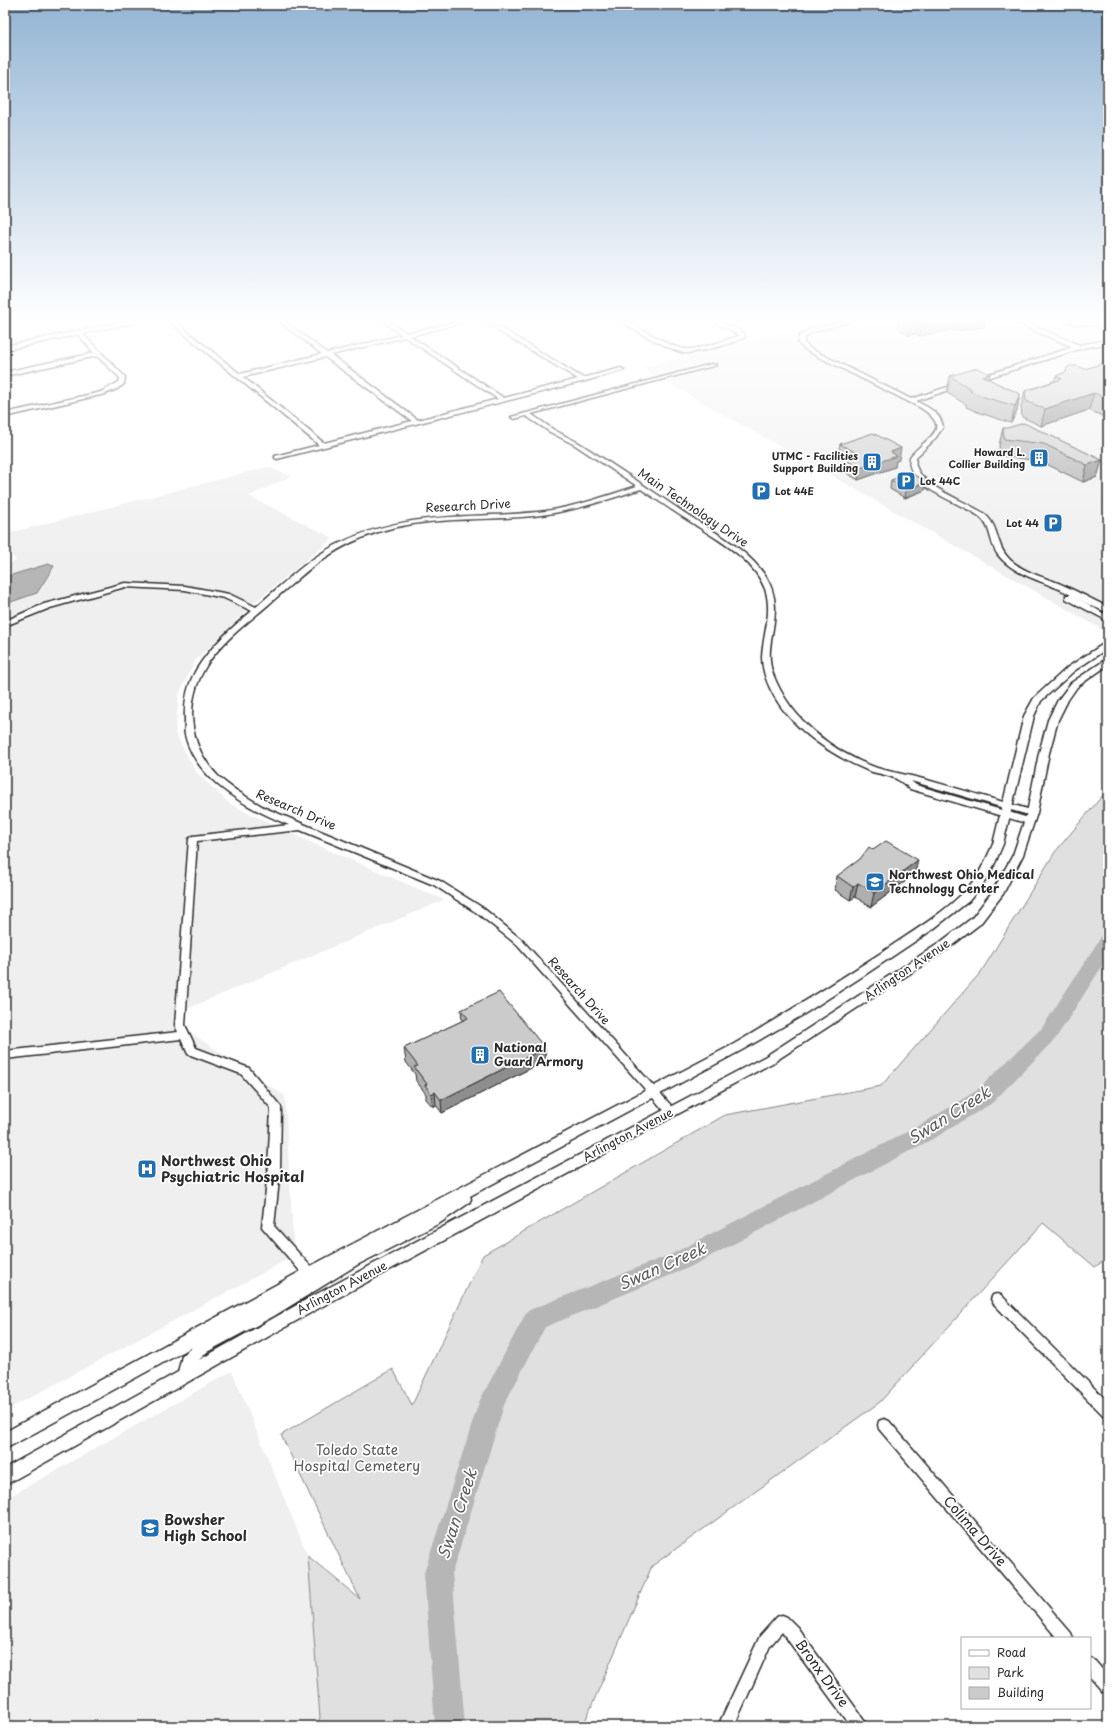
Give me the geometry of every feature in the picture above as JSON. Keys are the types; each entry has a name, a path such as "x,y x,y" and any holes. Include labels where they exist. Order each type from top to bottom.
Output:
{"street":[{"path":"5,415 73,400"},
{"path":"269,400 323,445"},
{"path":"387,400 417,422"},
{"path":"277,457 503,400"},
{"path":"514,417 580,400"},
{"path":"910,401 931,412 937,418 940,425 937,435 913,457 911,463 914,472 928,485 983,516 992,528 997,546 1004,557 1017,567 1108,619"},
{"name":"Main Technology Drive","path":"530,413 552,431 577,444 737,550 762,575 770,591 773,607 766,650 767,668 775,691 792,714 810,732 834,749 865,765 901,779 913,787 1031,817"},
{"name":"Research Drive","path":"641,487 592,503 558,511 522,515 438,518 373,532 350,541 318,558 218,645 199,671 190,696 187,720 189,732 201,760 212,774 227,788 246,802 437,883 500,925 519,942 672,1112"},
{"path":"1043,581 1050,582 1108,610"},
{"path":"5,624 47,606 125,585 185,588 226,596 257,610"},
{"name":"Arlington Avenue","path":"5,1441 310,1274 654,1092 797,1014 948,913 965,898 980,880 998,844 1029,716 1037,700 1071,668 1108,644"},
{"path":"1074,685 1077,675 1082,668 1108,652"},
{"name":"Arlington Avenue","path":"5,1477 316,1302 672,1112 803,1039 942,947 976,921 998,894 1018,856 1031,817 1053,720 1063,700 1074,685 1108,661"},
{"path":"301,826 194,839 180,1024 192,1051 245,1070 276,1107 274,1171 268,1227 310,1274"},
{"path":"5,1055 184,1035"},
{"path":"185,1376 187,1361 202,1347 269,1311 352,1261 435,1219 511,1168"},
{"path":"997,1299 1108,1410"},
{"name":"Colima Drive","path":"884,1425 1065,1637"},
{"name":"Bronx Drive","path":"726,1726 765,1641 782,1622 792,1632 860,1726"},
{"path":"1091,1667 1108,1687"}],"shaded area":[{"path":"698,400 1108,400 1108,629 1105,631"},
{"path":"268,467 292,476 249,496 333,538 255,602 195,661 179,694 175,733 196,772 230,804 308,841 444,900 182,1011 184,1028 285,1096 294,1256 5,1411 5,565 16,561 5,545 5,534"},
{"path":"48,564 54,566 37,593 5,604 5,577"},
{"name":"Bowsher High School","path":"232,1371 308,1556 320,1718 315,1726 5,1726 5,1499"}],"green space":[{"name":"Toledo State Hospital Cemetery","path":"1108,789 1108,1258 1095,1267 1043,1223 880,1402 652,1566 583,1726 315,1726 320,1718 308,1556 360,1599 281,1435 393,1369 412,1405 483,1255 725,1115 881,1086 981,972 1055,852"}],"building":[{"path":"994,400 1018,400 1015,406"},
{"path":"1026,400 1073,400 1045,409"},
{"path":"1024,423 1102,460 1087,465 1044,444 1004,439 1003,428"},
{"path":"873,433 901,448 891,452 897,456 860,468 844,459 859,454 840,444"},
{"path":"911,473 927,482 906,489 891,480"},
{"path":"886,841 918,860 874,893 858,883 853,887 837,876 860,859 869,847 873,850"},
{"name":"National Guard Armory","path":"499,992 545,1048 441,1100 435,1092 431,1094 425,1085 427,1084 414,1067 418,1066 404,1048 468,1018 461,1010"}],"waterway":[{"name":"Swan Creek","path":"450,1726 438,1573 492,1402 536,1319 680,1261 930,1130 984,1097 1049,1033 1108,942"}],"place":[{"name":"Howard L. Collier Building","path":"1039,458"},
{"name":"UTMC - Facilities Support Building","path":"872,462"},
{"name":"Lot 44C","path":"906,481"},
{"name":"Lot 44E","path":"761,491"},
{"name":"Lot 44","path":"1053,523"},
{"name":"Northwest Ohio Medical Technology Center","path":"875,882"},
{"name":"National Guard Armory","path":"480,1055"},
{"name":"Northwest Ohio Psychiatric Hospital","path":"147,1169"},
{"name":"Bowsher High School","path":"150,1528"}]}
